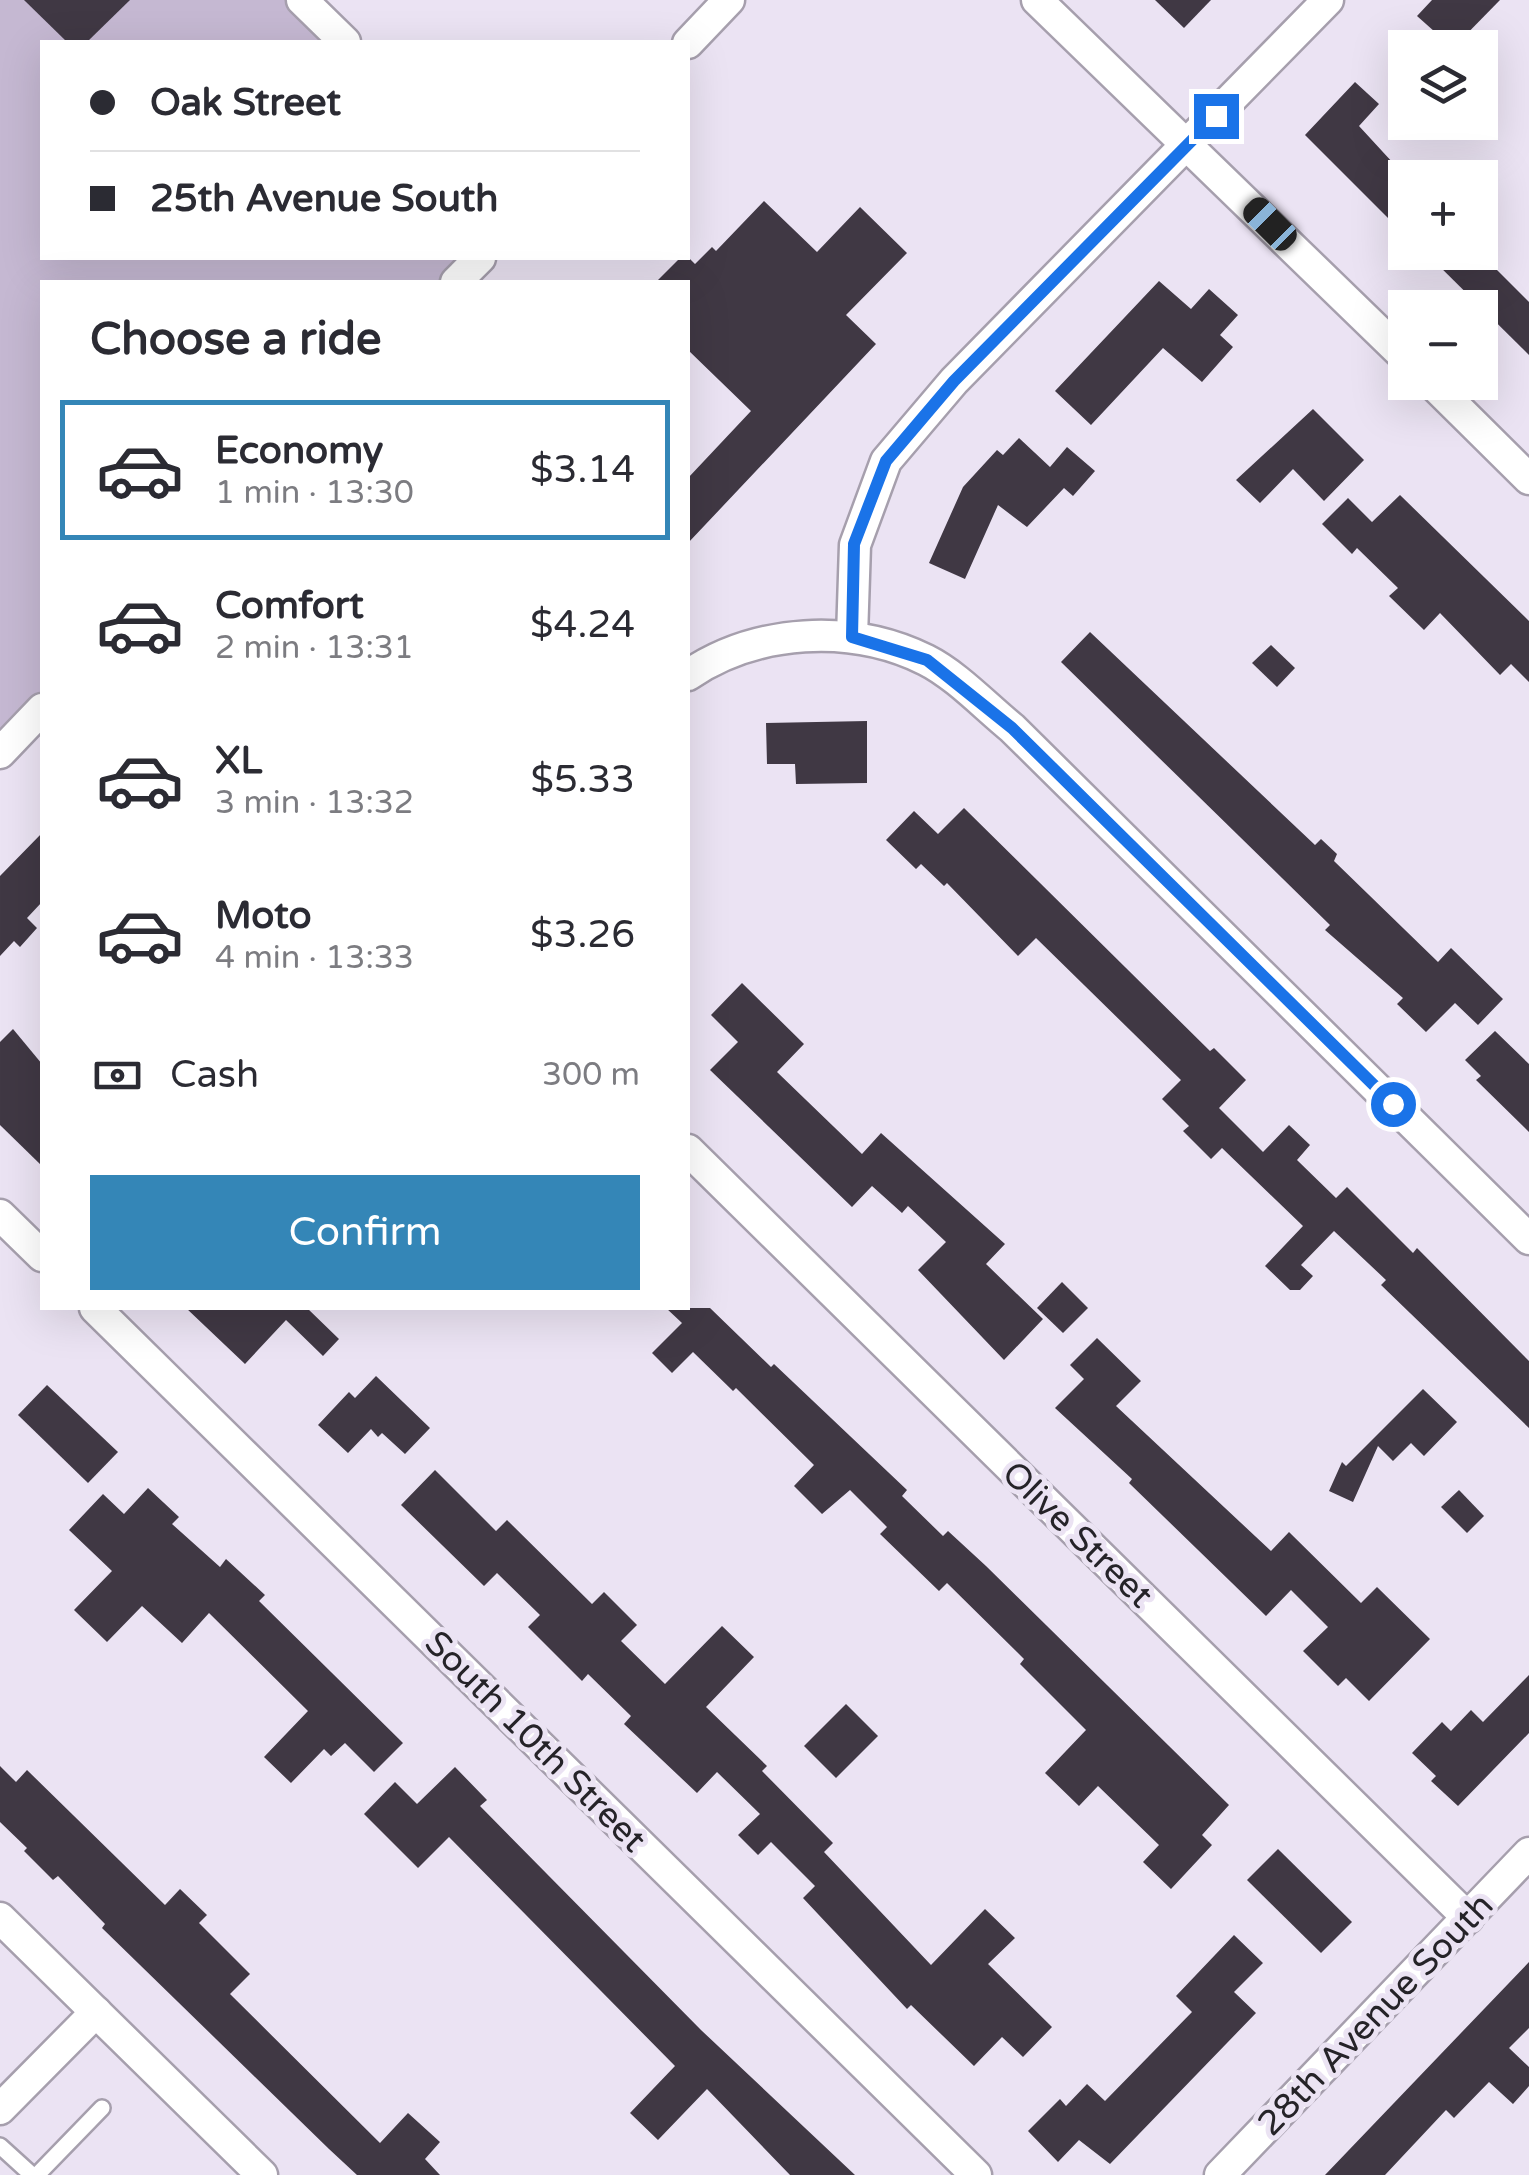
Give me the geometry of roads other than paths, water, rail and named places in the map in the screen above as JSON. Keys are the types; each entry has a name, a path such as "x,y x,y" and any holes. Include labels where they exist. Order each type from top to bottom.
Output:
{"street":[{"path":"302,0 343,40"},
{"path":"690,41 729,0"},
{"path":"1037,0 1388,340"},
{"path":"852,637 854,544 886,461 954,381 1328,0"},
{"path":"458,280 478,260"},
{"path":"1449,400 1529,479"},
{"path":"690,674 720,653 778,638 852,637 927,660 1012,728 1529,1239"},
{"path":"0,753 40,711"},
{"name":"Olive Street","path":"690,1152 1468,1918"},
{"path":"0,1215 40,1254"},
{"name":"South 10th Street","path":"97,1310 976,2175"},
{"name":"28th Avenue South","path":"1220,2175 1529,1854"},
{"path":"0,1918 262,2175"},
{"path":"0,2109 96,2012"}],"lane":[{"path":"0,2146 35,2175 102,2108"}]}
